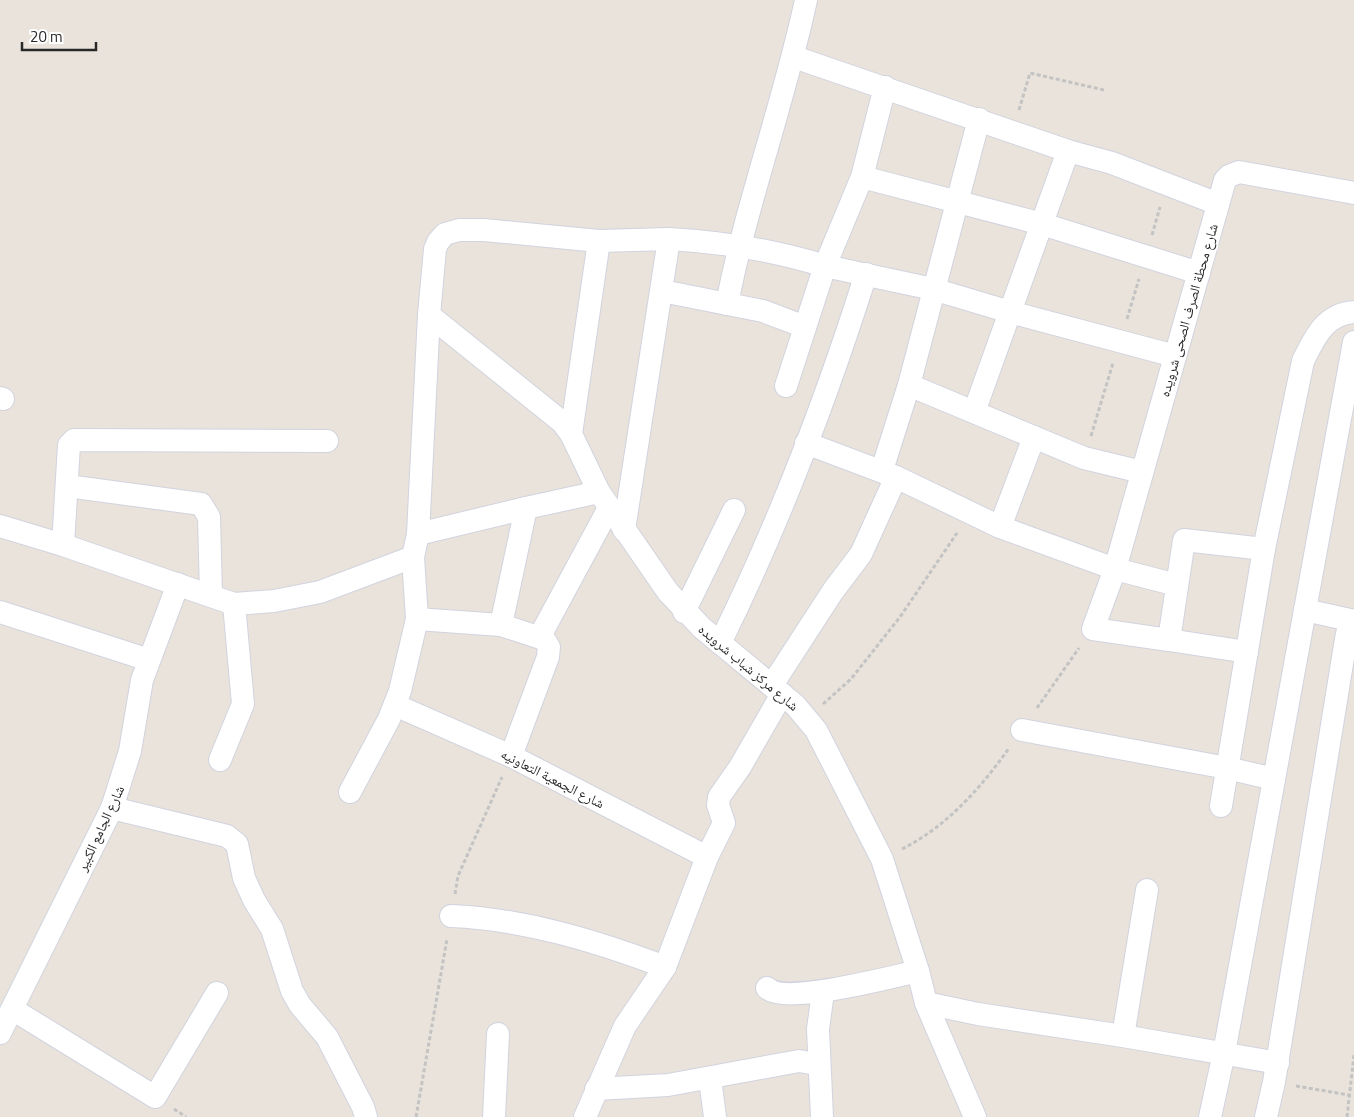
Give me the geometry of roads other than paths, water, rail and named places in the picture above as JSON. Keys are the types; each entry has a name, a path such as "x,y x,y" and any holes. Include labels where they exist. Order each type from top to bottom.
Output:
{"street":[{"path":"727,304 738,245 794,57 806,0"},
{"path":"794,57 1068,151 1112,163 1218,204"},
{"path":"786,386 825,266 862,177 885,87"},
{"path":"585,1117 625,1026 665,967 707,857 724,823 718,805 719,797 740,767 777,690 833,591 861,554 889,473 933,289 979,119"},
{"path":"974,412 1068,151"},
{"name":"شارع محطة الصرف الصحى شرويده","path":"1169,640 1093,629 1115,569 1225,180 1239,172 1354,193"},
{"path":"862,177 957,200 1042,224 1199,273"},
{"path":"350,792 395,705 417,619 413,557 418,534 429,315 435,249 438,242 450,232 484,230 599,241 670,239 738,245 933,289 1010,312 1176,356"},
{"path":"624,530 670,239"},
{"path":"571,434 599,241"},
{"path":"720,643 769,539 828,388 866,274"},
{"path":"662,291 763,312 806,326"},
{"path":"1221,806 1264,549 1303,361 1317,333 1328,321 1342,313 1354,312"},
{"name":"شارع مركز شباب شرويده","path":"429,315 552,412 571,434 604,500 684,612 777,690 807,717 816,730 882,859 926,1003 975,1117"},
{"path":"1210,1117 1224,1053 1354,342"},
{"path":"909,385 1084,458 1142,472"},
{"path":"1000,527 1034,437"},
{"path":"63,545 69,445 71,441 80,439 327,441"},
{"path":"806,443 889,473 1000,527 1115,569 1177,585"},
{"path":"67,486 201,504 209,517 211,595"},
{"path":"418,534 526,508 604,500"},
{"path":"540,636 604,500"},
{"path":"501,625 526,508"},
{"path":"684,612 734,510"},
{"path":"0,526 63,545 234,604 274,601 320,592 413,557"},
{"path":"1246,652 1169,640 1184,540 1264,549"},
{"name":"شارع الجامع الكبير","path":"0,1033 112,808 130,751 137,701 149,660 178,584"},
{"path":"220,760 242,704 234,604"},
{"path":"1266,1117 1276,1073 1352,621 1305,610"},
{"path":"0,612 149,660"},
{"path":"417,619 501,625 540,636 549,647 548,657 511,756"},
{"name":"شارع الجمعية التعاونيه","path":"395,705 511,756 707,857"},
{"path":"1022,730 1227,768 1274,779"},
{"path":"112,808 227,836 237,844 244,878 254,900 272,929 292,991 300,1006 326,1037 364,1107 366,1117"},
{"path":"1122,1036 1147,890"},
{"path":"451,916 480,917 523,924 616,948 665,967"},
{"path":"766,988 776,992 824,992 918,972"},
{"path":"822,1117 818,1064 818,1029 824,992"},
{"path":"12,1009 154,1097 217,993"},
{"path":"926,1003 978,1014 1224,1053 1276,1073"},
{"path":"494,1117 498,1034"},
{"path":"596,1089 668,1085 710,1079 799,1061 818,1064"},
{"path":"710,1079 715,1117"}]}
